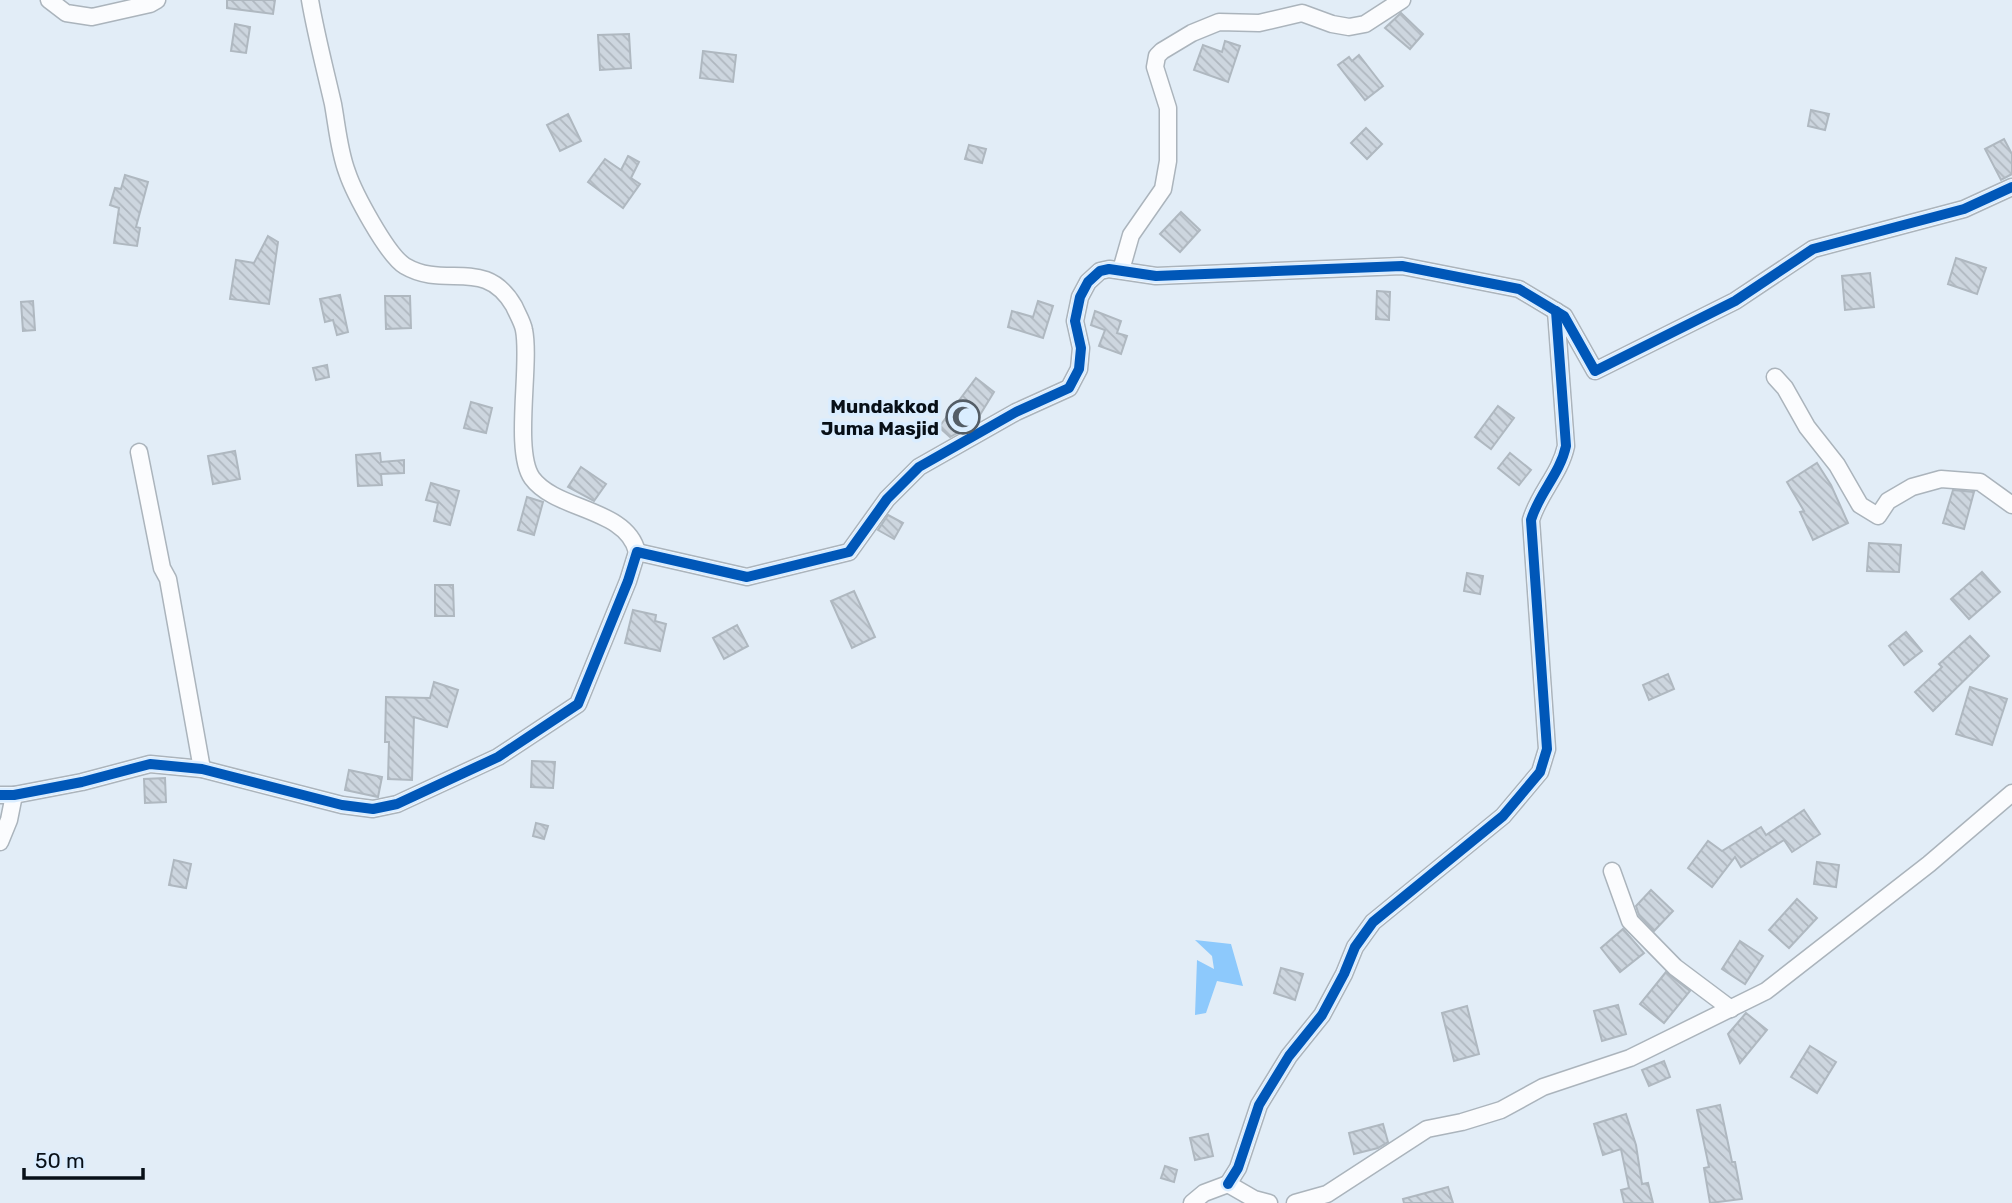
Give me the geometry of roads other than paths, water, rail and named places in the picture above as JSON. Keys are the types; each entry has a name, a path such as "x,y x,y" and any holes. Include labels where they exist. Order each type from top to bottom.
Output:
{"street":[{"path":"49,0 66,12 92,16 150,4 157,0"},
{"path":"0,842 9,820 7,795 82,782 150,764 202,769 342,805 373,809 397,804 498,757 578,704 628,581 637,552 629,535 608,519 549,494 531,477 524,450 524,330 513,305 499,285 482,277 434,275 404,265 383,242 347,172 310,0"},
{"path":"1121,270 1131,235 1163,189 1168,161 1168,108 1156,67 1157,56 1162,51 1192,33 1219,22 1259,23 1302,13 1349,27 1365,24 1402,0"},
{"path":"637,552 747,577 849,552 887,499 919,467 1016,412 1069,388 1079,369 1080,348 1075,321 1080,297 1088,282 1100,271 1121,270 1156,276 1402,266 1518,289 1564,316 1595,371 1735,301 1813,249 1964,209 2012,187"},
{"path":"1192,1203 1204,1193 1228,1184 1238,1168 1259,1105 1289,1056 1322,1015 1345,974 1355,947 1373,922 1503,816 1540,772 1547,749 1531,520 1536,504 1563,460 1566,446 1556,311"},
{"path":"1775,377 1837,466 1860,505 1878,516 1888,501 1912,487 1941,479 1980,482 2012,505"},
{"path":"139,452 162,568 168,579 202,769"},
{"path":"1296,1203 1327,1194 1427,1129 1501,1110 1543,1087 1630,1058 1766,991 1929,864 2012,793"},
{"path":"1612,871 1630,921 1675,968 1731,1010"},
{"path":"1228,1184 1254,1199 1269,1203"}],"water":[{"path":"1195,940 1231,944 1243,986 1217,981 1206,1013 1195,1015 1197,960 1214,969 1212,956"}],"place":[{"name":"Mundakkod Juma Masjid","path":"963,417"}]}
